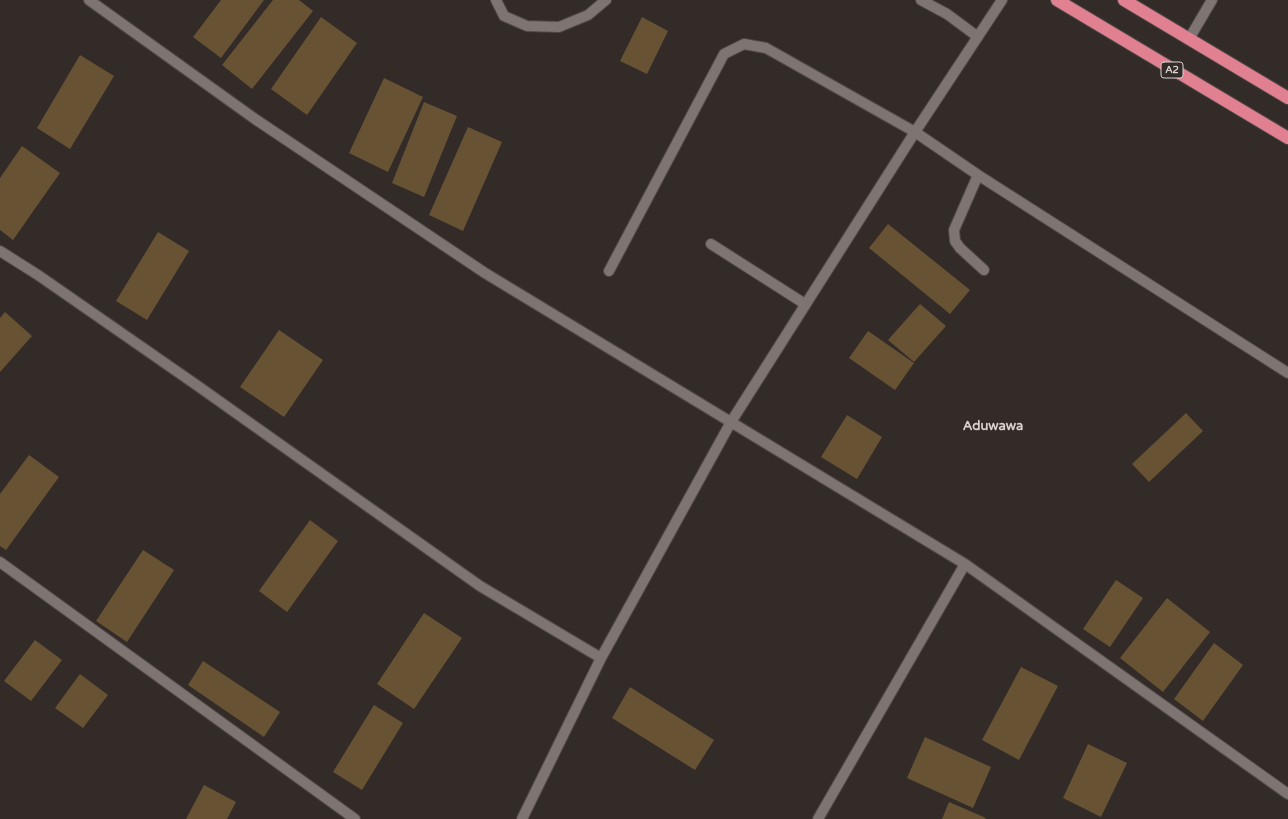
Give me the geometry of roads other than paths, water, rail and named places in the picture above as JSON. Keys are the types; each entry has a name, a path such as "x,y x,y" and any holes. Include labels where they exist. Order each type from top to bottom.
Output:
{"highway":[{"name":"A2","path":"1057,0 1288,138"},
{"path":"1124,0 1288,98"}],"street":[{"path":"89,0 256,119 485,273 965,564 1288,794"},
{"path":"496,0 504,16 527,26 558,27 588,15 606,0"},
{"path":"922,0 947,14 978,37"},
{"path":"522,819 601,658 731,422 915,132 1002,0"},
{"path":"1189,39 1212,0"},
{"path":"609,271 724,54 744,44 766,48 915,132 978,175 1288,373"},
{"path":"978,175 954,230 956,241 960,248 984,270"},
{"path":"711,244 805,304"},
{"path":"0,251 38,275 195,384 480,586 601,658"},
{"path":"0,562 355,819"},
{"path":"821,818 965,564"}],"district":[{"name":"Aduwawa","path":"993,427"}]}
